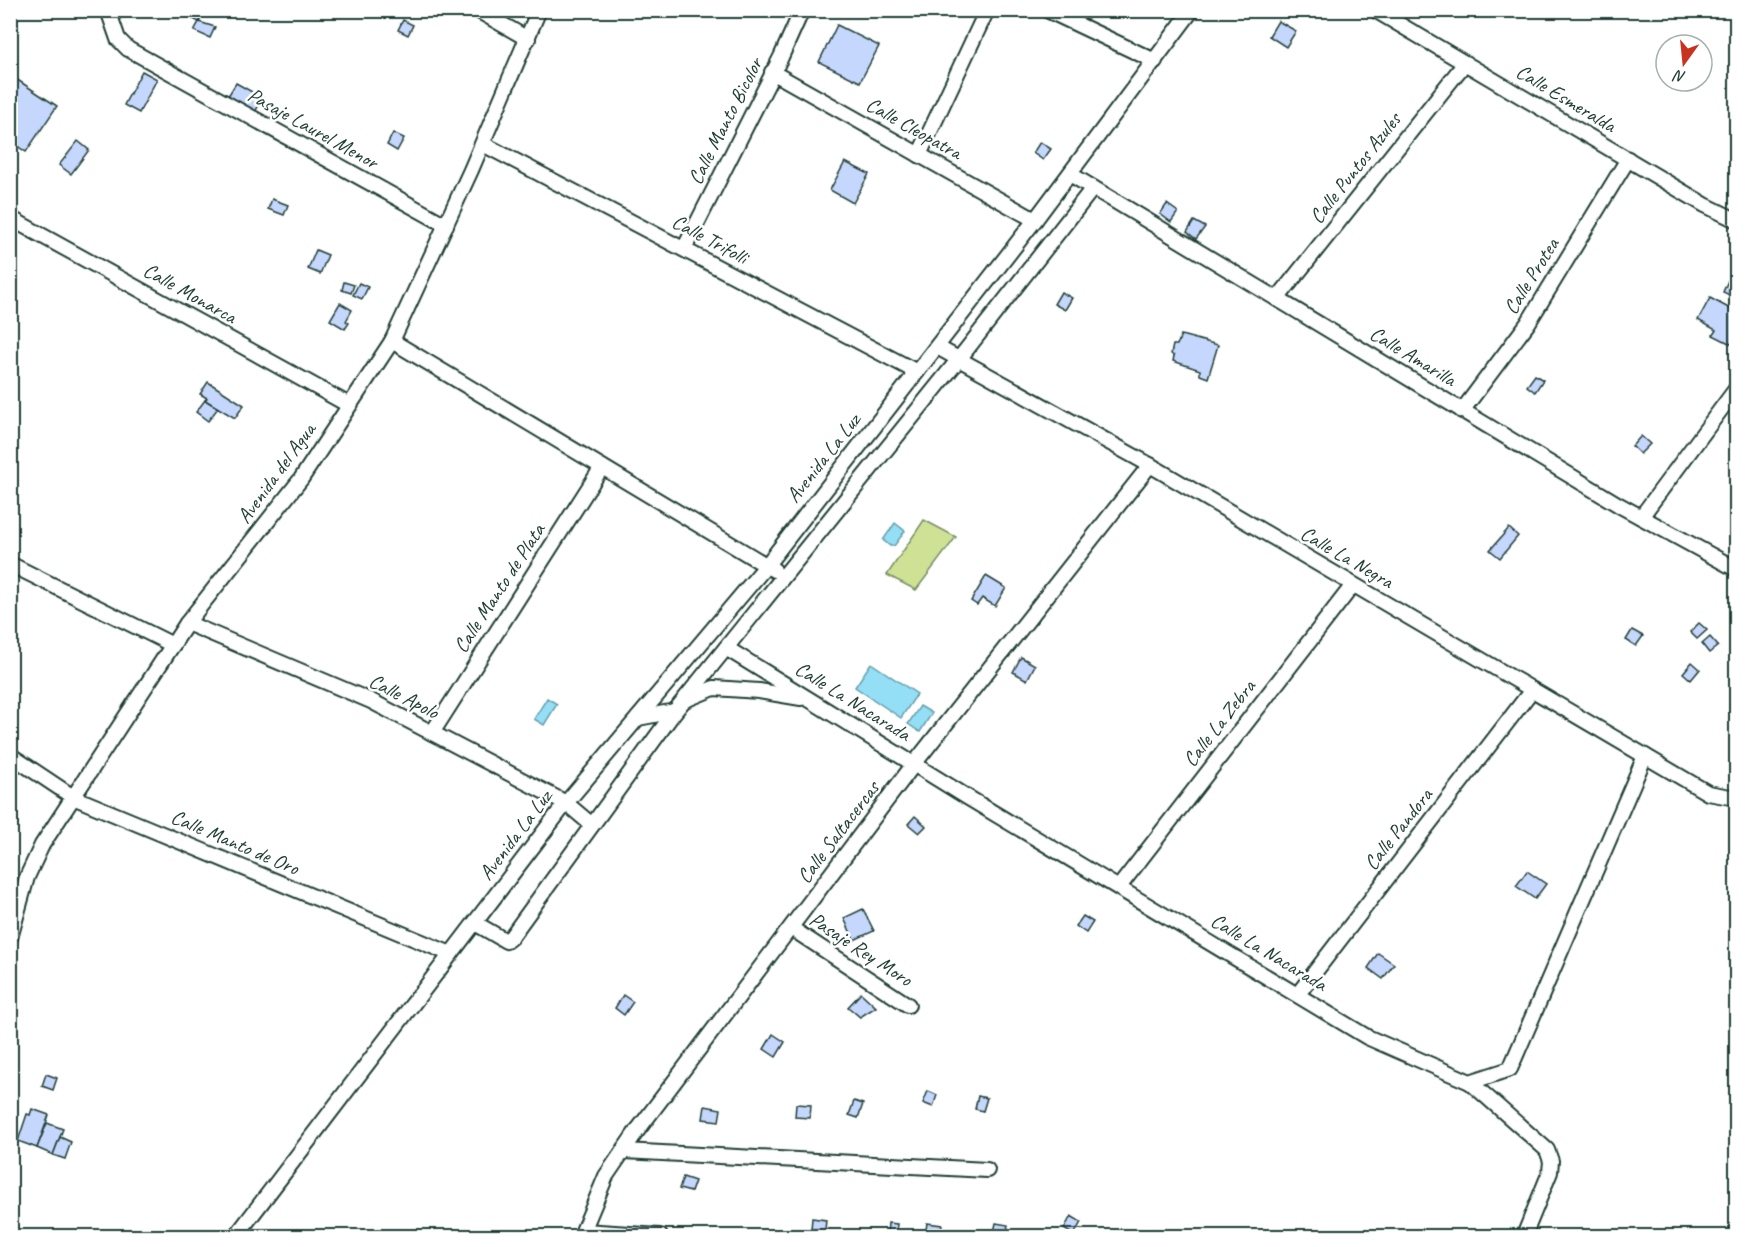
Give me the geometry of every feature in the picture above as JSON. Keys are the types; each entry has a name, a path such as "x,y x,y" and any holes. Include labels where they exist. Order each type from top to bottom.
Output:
{"street":[{"name":"Pasaje Laurel Menor","path":"108,10 118,39 128,50 446,225"},
{"path":"477,10 528,39"},
{"name":"Avenida del Agua","path":"10,938 27,878 42,845 187,623 301,479 392,341 483,144 539,10"},
{"name":"Calle Manto Bicolor","path":"684,249 802,10"},
{"path":"919,155 987,10"},
{"path":"1047,10 1155,61"},
{"name":"Avenida La Luz","path":"236,1236 566,803 766,566 937,347 1192,10"},
{"name":"Calle Esmeralda","path":"1375,10 1628,159 1734,215"},
{"name":"Calle Puntos Azules","path":"1277,299 1465,63"},
{"name":"Calle Cleopatra","path":"772,72 1035,220"},
{"name":"Calle Trifolli","path":"483,144 917,372"},
{"name":"Calle Protea","path":"1462,411 1528,323 1628,159"},
{"name":"Calle Amarilla","path":"1070,174 1641,517 1737,568"},
{"name":"Avenida La Luz","path":"475,923 506,940 511,938 678,707 959,359 1092,188"},
{"name":"Calle Monarca","path":"10,218 349,405"},
{"path":"392,341 783,576"},
{"name":"Calle La Negra","path":"937,347 1150,465 1708,793 1737,798"},
{"path":"1641,517 1737,389"},
{"name":"Calle Saltacercas","path":"582,1234 606,1176 634,1135 914,764 1150,465"},
{"name":"Calle Manto de Plata","path":"432,733 602,467"},
{"path":"10,564 173,645"},
{"name":"Calle La Zebra","path":"1119,887 1353,585"},
{"name":"Calle Apolo","path":"187,623 371,701 566,803 592,825"},
{"name":"Calle La Nacarada","path":"726,648 1367,1037 1470,1082 1547,1150 1551,1161 1550,1172 1524,1236"},
{"path":"638,718 678,707 714,688 759,691 809,699"},
{"name":"Calle Pandora","path":"1298,994 1532,690"},
{"name":"Calle Manto de Oro","path":"10,755 73,797 451,954"},
{"path":"1470,1082 1510,1069 1645,756"},
{"name":"Pasaje Rey Moro","path":"791,928 908,1005"},
{"path":"624,1151 987,1170"},
{"path":"582,1234 660,1236"}],"green space":[{"path":"924,520 956,537 916,590 887,575"}],"water":[{"path":"895,523 905,531 894,546 890,546 883,540"},
{"path":"871,663 917,694 901,718 855,687"},
{"path":"547,698 557,704 544,725 534,719"},
{"path":"920,706 932,713 920,732 908,724"}],"building":[{"path":"197,10 206,10 199,22 193,19"},
{"path":"403,20 413,25 408,35 398,30"},
{"path":"1278,21 1296,31 1286,47 1269,36"},
{"path":"199,22 215,27 210,38 194,31"},
{"path":"837,25 879,46 860,82 819,62"},
{"path":"142,71 157,79 139,113 124,105"},
{"path":"16,79 57,106 26,152 10,141 10,88"},
{"path":"236,83 263,98 255,112 228,96"},
{"path":"393,133 404,138 397,151 387,145"},
{"path":"78,141 89,150 71,174 59,165"},
{"path":"1040,142 1051,149 1043,160 1033,153"},
{"path":"845,162 869,174 853,203 830,190"},
{"path":"272,199 288,205 284,215 268,209"},
{"path":"1167,204 1178,212 1171,222 1160,214"},
{"path":"1194,221 1205,227 1196,239 1187,232"},
{"path":"316,250 328,255 320,274 308,269"},
{"path":"1730,276 1736,279 1736,298 1723,292"},
{"path":"344,282 354,285 351,293 342,290"},
{"path":"359,283 368,287 362,299 353,295"},
{"path":"1061,292 1072,298 1065,310 1054,304"},
{"path":"1710,298 1736,312 1735,346 1713,335 1716,330 1698,320"},
{"path":"340,303 352,310 346,321 349,323 345,329 330,320"},
{"path":"1181,335 1218,345 1208,378 1200,375 1200,370 1173,361 1174,356 1171,354 1173,345 1177,345"},
{"path":"1535,375 1543,380 1535,392 1527,386"},
{"path":"208,382 244,405 235,418 205,400 207,398 200,394"},
{"path":"205,400 218,408 208,421 196,412"},
{"path":"1641,436 1650,444 1640,454 1632,446"},
{"path":"1509,528 1518,536 1500,558 1490,550"},
{"path":"986,576 1006,588 995,606 982,598 977,605 971,601"},
{"path":"1699,623 1707,630 1697,639 1690,632"},
{"path":"1632,630 1643,636 1636,646 1626,640"},
{"path":"1710,637 1718,646 1709,653 1702,644"},
{"path":"1021,657 1035,665 1027,680 1013,672"},
{"path":"1692,662 1700,669 1691,680 1683,673"},
{"path":"915,816 926,826 919,833 908,824"},
{"path":"1527,871 1546,884 1535,899 1516,886"},
{"path":"863,909 874,931 854,940 844,918"},
{"path":"1083,916 1093,922 1086,933 1076,926"},
{"path":"1378,953 1394,964 1383,979 1368,968"},
{"path":"861,993 876,1007 860,1017 848,1007"},
{"path":"623,995 633,1002 624,1015 615,1008"},
{"path":"773,1034 785,1042 776,1057 764,1049"},
{"path":"46,1074 57,1078 53,1090 42,1086"},
{"path":"928,1091 937,1095 933,1107 923,1103"},
{"path":"978,1096 987,1098 983,1111 975,1109"},
{"path":"854,1101 863,1104 858,1118 849,1115"},
{"path":"796,1104 811,1105 810,1118 795,1117"},
{"path":"705,1106 721,1109 719,1121 703,1119"},
{"path":"32,1109 49,1115 37,1148 18,1141 27,1114 30,1115"},
{"path":"47,1123 63,1129 53,1155 37,1148"},
{"path":"60,1137 71,1142 65,1159 53,1155"},
{"path":"683,1177 695,1181 691,1192 679,1189"},
{"path":"1071,1216 1081,1222 1074,1235 1064,1229"},
{"path":"812,1218 826,1220 825,1230 811,1229"},
{"path":"888,1223 897,1224 896,1236 887,1235"},
{"path":"927,1223 942,1225 940,1236 925,1236"},
{"path":"996,1223 1008,1225 1006,1236 993,1236"}]}
